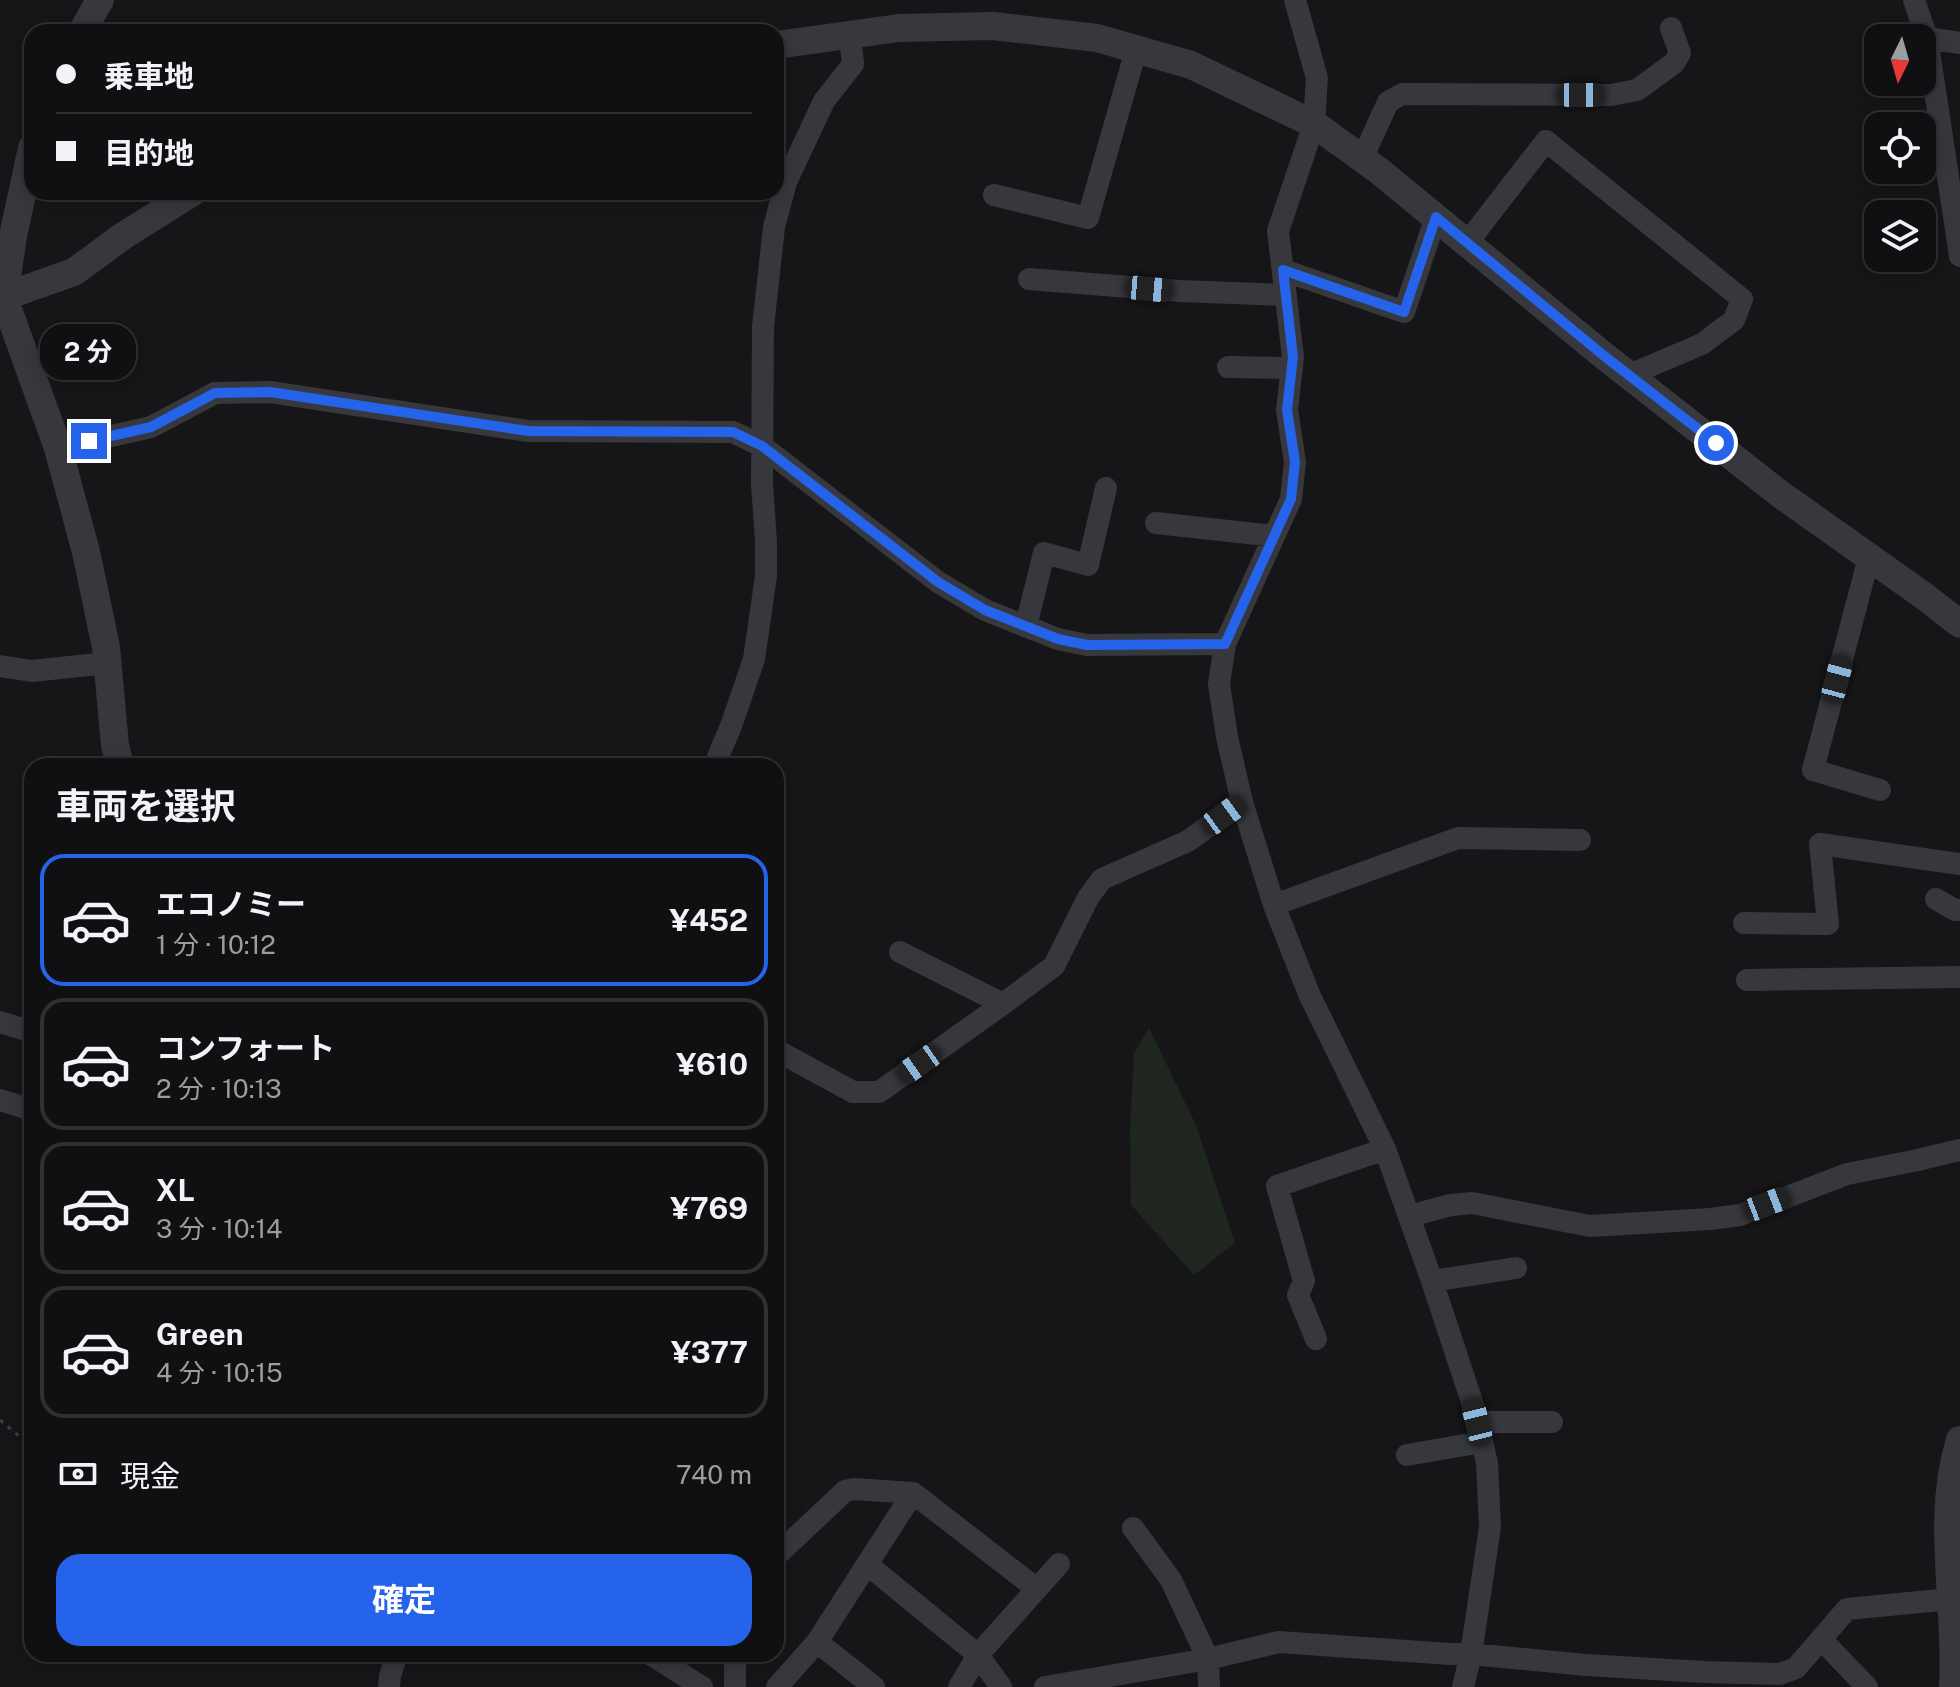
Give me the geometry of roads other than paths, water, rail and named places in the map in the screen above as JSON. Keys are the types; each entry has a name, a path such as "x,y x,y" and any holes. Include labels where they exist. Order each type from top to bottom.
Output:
{"street":[{"path":"86,24 100,0"},
{"path":"1295,0 1317,78 1314,124 1278,231 1293,357 1287,410 1295,462 1291,499 1225,644 1219,684 1242,802 1274,905 1309,994 1385,1149 1432,1281 1487,1463 1490,1527 1463,1687"},
{"path":"1914,0 1922,24"},
{"path":"784,44 899,28 993,26 1097,38 1191,65 1314,124 1436,217 1780,494 1960,624"},
{"path":"1362,159 1388,102 1402,94 1611,95 1637,90 1674,63 1680,53 1671,28"},
{"path":"784,190 824,101 853,64 850,35"},
{"path":"1936,39 1960,43"},
{"path":"994,195 1088,218 1136,50"},
{"path":"1936,96 1960,256"},
{"path":"1467,243 1546,141 1742,299 1734,320 1702,344 1629,375"},
{"path":"24,185 2,298 58,448 86,552 106,647 118,758"},
{"path":"2,298 74,272 180,200"},
{"path":"717,758 754,659 766,576 762,446 763,327 774,227 781,200"},
{"path":"1283,270 1404,312 1436,217"},
{"path":"1029,279 1179,291 1286,295"},
{"path":"1228,367 1292,368"},
{"path":"58,448 151,427 215,393 270,392 528,431 733,432 762,446 938,582 985,610 1058,639 1087,645 1225,644"},
{"path":"1026,626 1044,553 1088,565 1106,488"},
{"path":"1156,523 1274,536"},
{"path":"1869,557 1813,770 1880,790"},
{"path":"0,666 32,671 107,663"},
{"path":"784,1054 853,1092 879,1092 1054,966 1088,898 1102,879 1188,841 1242,802"},
{"path":"1274,905 1458,838 1580,840"},
{"path":"1744,923 1828,924 1820,844 1960,864"},
{"path":"1936,899 1960,910"},
{"path":"900,952 1003,1004"},
{"path":"1747,980 1960,977"},
{"path":"0,1022 24,1030"},
{"path":"0,1100 24,1108"},
{"path":"1316,1339 1298,1295 1304,1281 1277,1186 1385,1149"},
{"path":"1409,1216 1472,1203 1590,1226 1710,1219 1740,1215 1847,1174 1960,1150"},
{"path":"1432,1281 1516,1268"},
{"path":"1407,1455 1479,1432 1552,1422"},
{"path":"1953,1687 1955,1664 1947,1526 1950,1485 1960,1440"},
{"path":"784,1548 845,1491 913,1493 1037,1589"},
{"path":"777,1687 817,1642 913,1493"},
{"path":"1133,1528 1171,1580 1208,1659 1209,1687"},
{"path":"867,1564 978,1655 1001,1687"},
{"path":"959,1687 978,1655 1059,1564"},
{"path":"1045,1687 1105,1682 1279,1642 1704,1672 1764,1680 1796,1668 1847,1609 1951,1599"},
{"path":"1821,1639 1867,1687"},
{"path":"817,1642 874,1687"},
{"path":"389,1687 394,1662"},
{"path":"663,1662 702,1687"},
{"path":"735,1662 735,1687"}]}
